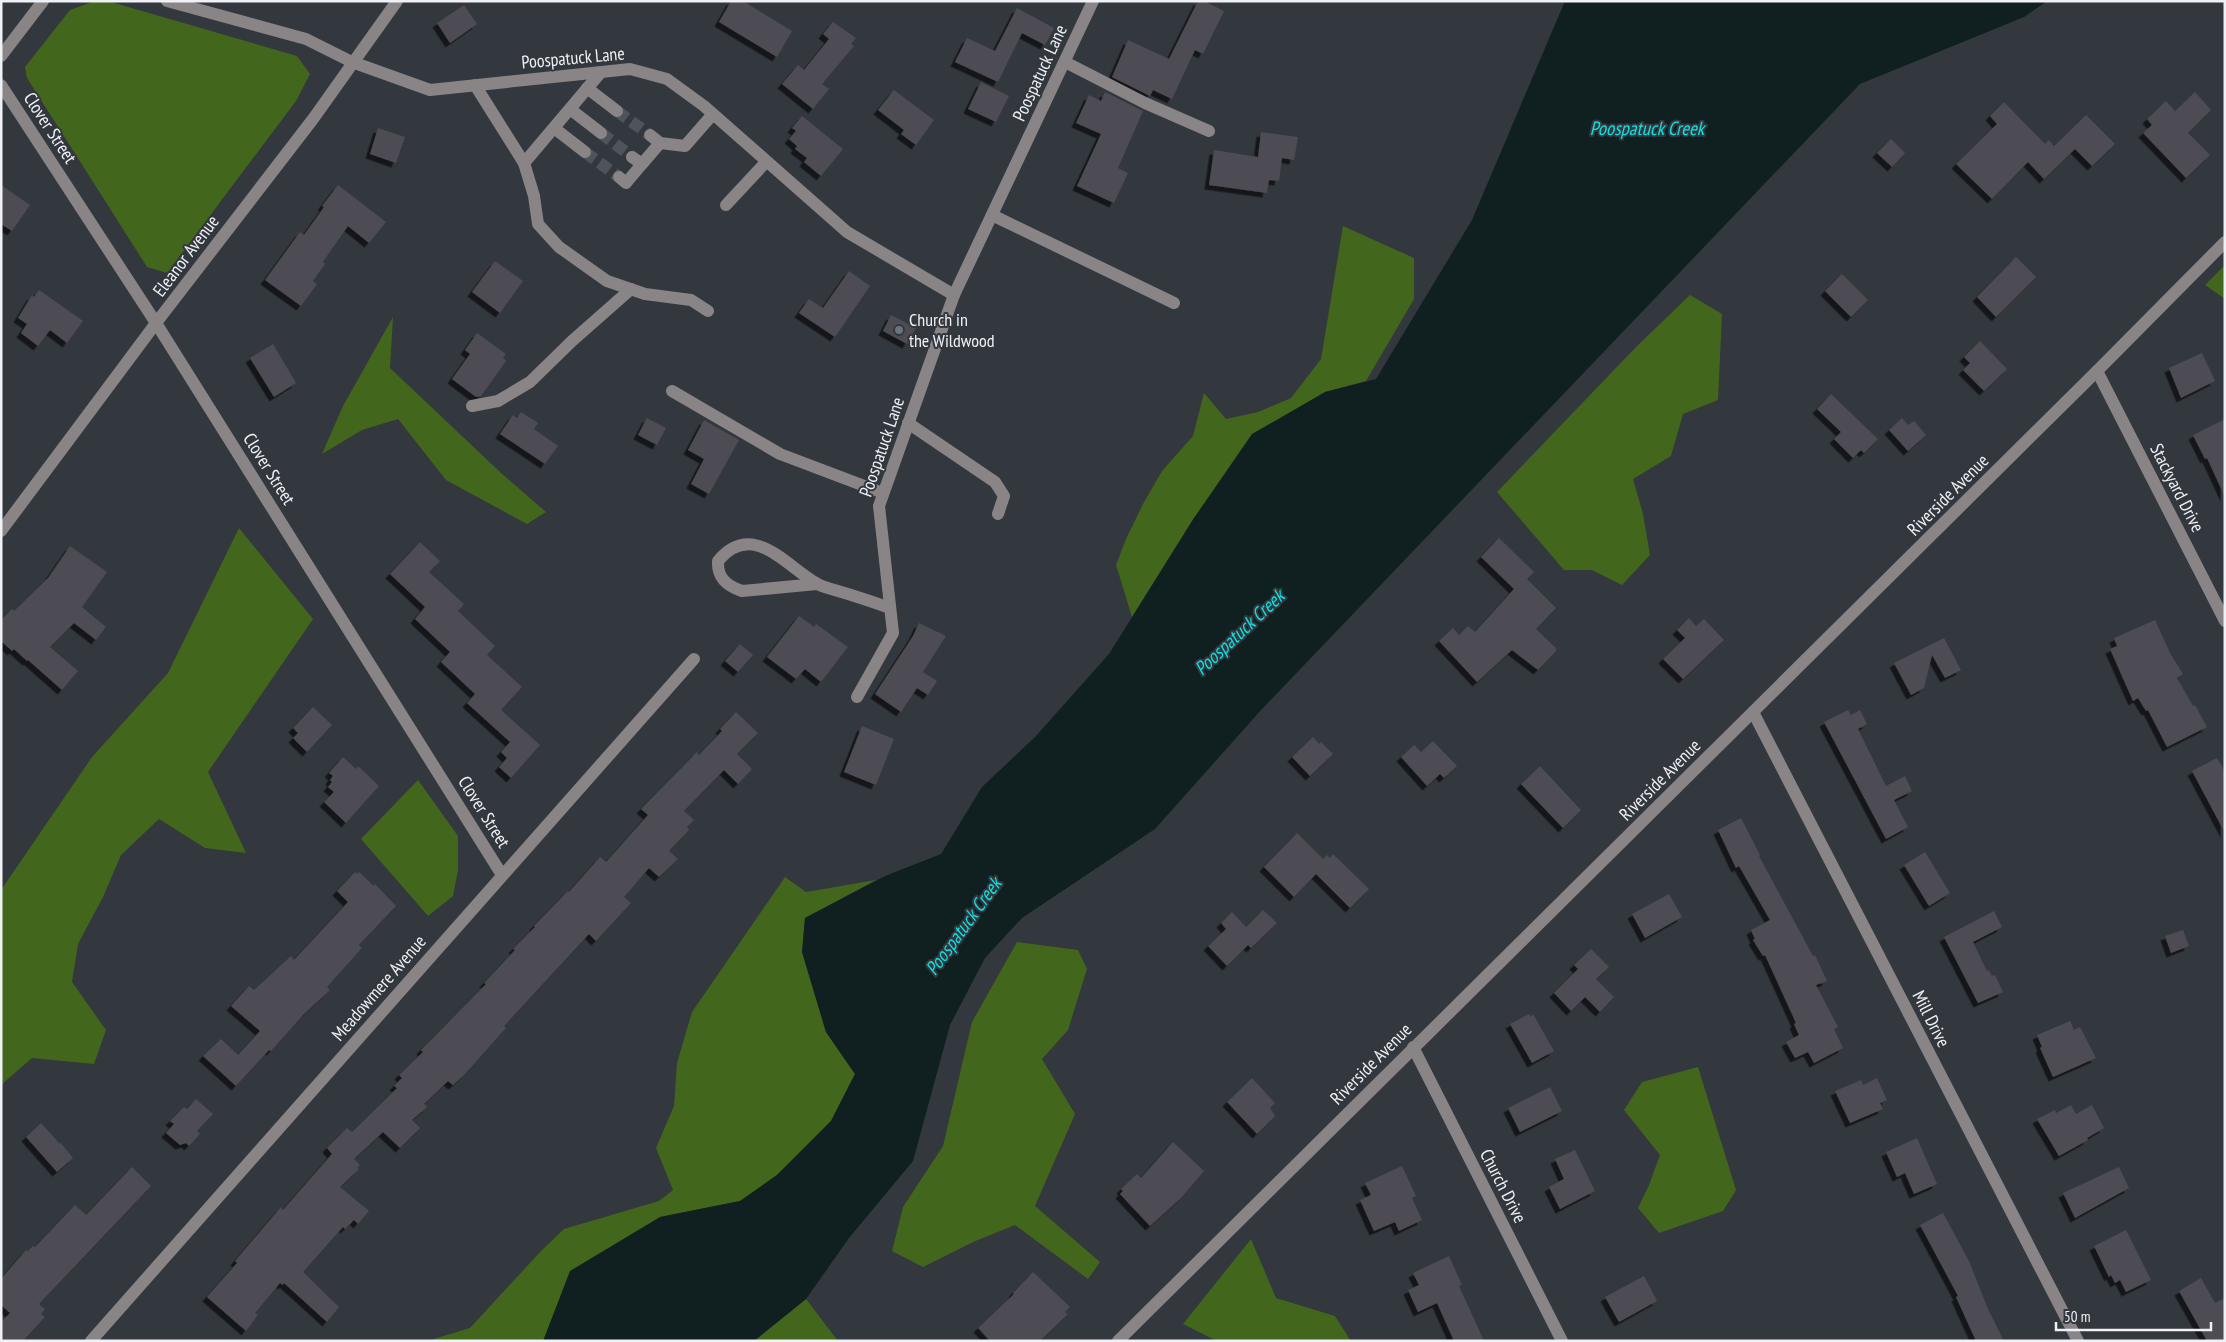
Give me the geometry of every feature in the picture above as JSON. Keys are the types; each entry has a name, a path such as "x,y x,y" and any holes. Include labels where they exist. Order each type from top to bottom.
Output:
{"street":[{"path":"1,56 43,1"},
{"name":"Poospatuck Lane","path":"167,1 306,39 352,62 430,90 630,69 667,79 714,114 847,232 954,295"},
{"name":"Eleanor Avenue","path":"1,531 156,322 313,118 397,1"},
{"name":"Poospatuck Lane","path":"857,697 893,633 879,506 954,295 1093,1"},
{"path":"1065,62 1145,102 1209,131"},
{"path":"524,163 601,72"},
{"name":"Clover Street","path":"1,84 156,322 502,875"},
{"path":"475,85 524,163 534,196 538,224 559,247 607,281 645,294 691,300 708,311"},
{"path":"587,88 617,111"},
{"path":"570,109 601,133"},
{"path":"618,177 626,183 637,160 655,139 685,146 714,114"},
{"path":"554,128 586,152"},
{"path":"726,205 766,162"},
{"path":"992,214 1174,303"},
{"name":"Riverside Avenue","path":"1118,1341 2098,371 2225,242"},
{"path":"472,406 498,401 530,382 572,341 631,289"},
{"name":"Stackyard Drive","path":"2098,371 2225,621"},
{"path":"672,391 780,454 884,493"},
{"path":"908,423 995,482 1004,496 998,514"},
{"path":"817,584 742,591 733,588 723,580 717,570 718,561 733,547 742,544 761,546 787,560 817,584 890,608"},
{"name":"Meadowmere Avenue","path":"91,1341 694,659"},
{"name":"Mill Drive","path":"1753,712 2078,1341"},
{"name":"Church Drive","path":"1413,1047 1562,1341"}],"green space":[{"path":"92,2 111,2 297,56 310,74 296,101 167,273 147,267 27,78 25,67 70,10"},
{"path":"1343,226 1414,258 1414,299 1366,381 1325,392 1194,518 1132,617 1116,565 1143,504 1162,471 1193,436 1204,393 1226,419 1258,412 1291,398 1321,359"},
{"path":"2225,265 2225,299 2205,285"},
{"path":"1690,295 1722,314 1718,400 1683,414 1671,456 1633,479 1643,514 1650,555 1622,585 1592,570 1564,570 1497,492 1637,346"},
{"path":"393,317 390,368 500,472 546,512 527,524 446,480 398,419 362,430 322,454 343,406"},
{"path":"239,528 313,619 208,772 246,853 205,848 159,819 121,855 103,897 78,944 72,982 106,1030 94,1064 32,1058 1,1085 1,890 92,757 168,673"},
{"path":"418,780 458,836 458,870 453,896 428,916 361,839"},
{"path":"785,877 806,892 876,880 805,918 802,952 826,1032 855,1074 831,1121 777,1175 740,1201 660,1217 656,1341 427,1341 470,1328 541,1251 564,1229 659,1201 673,1190 656,1148 674,1106 677,1063 692,1012"},
{"path":"1017,942 1078,950 1087,969 1068,1030 1042,1059 1075,1114 1035,1206 1100,1262 1088,1279 1015,1225 973,1242 923,1267 892,1251 903,1207 943,1146 972,1022"},
{"path":"1698,1067 1736,1190 1723,1211 1659,1233 1638,1208 1660,1155 1624,1110 1642,1082"},
{"path":"1251,1239 1276,1298 1335,1316 1351,1341 1217,1341 1183,1324"},
{"path":"806,1299 838,1341 754,1341"}],"water":[{"name":"Poospatuck Creek","path":"1565,1 2047,1 2024,17 1860,84 1262,709 1155,829 1022,918 985,958 950,1025 913,1161 849,1238 806,1299 754,1341 543,1341 570,1271 660,1217 740,1201 777,1175 831,1121 855,1074 826,1032 802,952 805,918 885,876 941,854 982,787 1035,737 1109,654 1194,518 1252,434 1325,392 1376,379 1472,220"}],"building":[{"path":"731,1 743,1 792,31 777,57 719,22"},
{"path":"1198,1 1204,1 1224,11 1203,54 1195,50 1172,99 1153,90 1150,96 1112,77 1128,40 1169,59"},
{"path":"464,5 477,24 450,43 437,23"},
{"path":"1017,8 1054,28 1045,45 1022,33 998,82 955,62 967,38 995,51"},
{"path":"833,22 856,38 851,44 854,46 822,84 829,89 813,109 782,84 798,65 804,70 829,39 823,34"},
{"path":"981,82 1009,96 996,122 968,109"},
{"path":"894,90 934,120 916,145 901,134 904,130 878,110"},
{"path":"1105,92 1143,111 1118,168 1128,173 1114,203 1077,186 1101,134 1076,123 1089,95 1101,101"},
{"path":"2195,92 2211,110 2188,133 2210,155 2186,178 2143,133 2152,125 2147,119 2166,101 2175,111"},
{"path":"2004,102 2045,144 2049,140 2054,146 2086,115 2115,144 2092,166 2075,149 2044,179 2028,162 1992,199 1956,164 1997,124 1990,116"},
{"path":"802,116 843,149 821,176 804,162 807,158 795,149 797,146 789,139 796,131 792,128"},
{"path":"378,128 405,137 396,163 370,154"},
{"path":"1261,132 1298,137 1294,160 1282,158 1279,181 1269,180 1267,193 1209,185 1214,150 1258,157"},
{"path":"1891,139 1905,153 1892,167 1877,153"},
{"path":"1,185 30,205 12,231 1,224"},
{"path":"338,185 386,222 369,243 348,226 323,262 325,264 313,281 317,284 301,306 265,280 300,232 304,235"},
{"path":"2016,257 2036,277 1996,317 1977,297"},
{"path":"495,261 523,281 500,313 472,292"},
{"path":"849,271 870,286 835,337 799,313 809,299 823,308"},
{"path":"1842,274 1868,300 1851,317 1825,291"},
{"path":"39,290 83,321 67,343 50,330 38,346 21,333 27,324 18,318 32,295 34,297"},
{"name":"Church in the Wildwood","path":"891,315 916,328 907,344 883,331"},
{"path":"477,333 506,354 503,358 506,361 481,396 476,397 452,379 470,354 465,350"},
{"path":"1980,341 2007,369 1984,391 1963,370 1970,363 1964,357"},
{"path":"273,344 296,383 274,397 250,358"},
{"path":"2202,353 2215,381 2181,398 2169,368"},
{"path":"1831,394 1878,439 1864,453 1861,450 1853,458 1834,439 1841,432 1817,409"},
{"path":"521,412 538,423 534,429 558,446 545,464 500,434 513,415 517,418"},
{"path":"647,418 666,428 657,445 638,435"},
{"path":"1902,418 1908,425 1914,421 1926,435 1908,451 1889,430"},
{"path":"2225,419 2225,497 2207,458 2205,459 2193,435"},
{"path":"704,420 739,440 709,494 691,484 704,459 688,450"},
{"path":"1499,538 1534,572 1527,579 1556,608 1536,629 1556,648 1556,651 1538,670 1512,650 1477,682 1439,641 1453,628 1459,635 1468,626 1475,632 1514,589 1481,557"},
{"path":"420,542 440,561 429,572 464,604 458,611 495,646 487,655 522,687 501,710 540,745 511,778 499,767 507,758 501,752 510,742 467,703 475,694 441,662 450,652 415,619 425,607 390,574"},
{"path":"70,546 107,572 82,607 106,627 96,640 74,623 50,647 78,671 62,690 28,660 14,649 12,651 1,641 1,620 12,609 14,611 48,578"},
{"path":"799,616 814,627 816,624 848,647 821,682 805,669 796,679 767,657"},
{"path":"1689,618 1696,626 1704,619 1724,640 1683,679 1663,659 1685,638 1677,630"},
{"path":"2155,620 2170,653 2183,674 2177,678 2207,727 2167,747 2148,710 2146,711 2138,698 2133,701 2110,649 2117,646 2114,638"},
{"path":"919,623 946,636 923,672 937,681 928,695 917,688 901,712 875,694 913,636"},
{"path":"1944,638 1961,670 1945,678 1932,655 1924,688 1911,695 1894,663"},
{"path":"740,644 753,655 738,672 725,661"},
{"path":"313,707 332,725 307,752 293,738 298,733 293,728"},
{"path":"1848,710 1851,715 1860,710 1867,724 1858,729 1886,786 1905,776 1912,791 1894,800 1908,827 1886,839 1824,722"},
{"path":"736,712 758,733 737,754 752,769 738,784 724,770 684,811 694,820 687,827 689,830 669,851 678,859 659,877 649,868 624,897 631,903 596,941 589,934 504,1026 506,1028 464,1075 453,1085 448,1081 424,1104 427,1107 412,1120 420,1128 400,1148 383,1132 354,1159 360,1165 357,1168 359,1169 340,1187 369,1211 358,1224 354,1220 345,1229 343,1227 303,1272 339,1307 327,1322 284,1283 283,1285 280,1283 255,1313 258,1315 246,1331 207,1297 237,1263 235,1261 281,1207 283,1210 332,1154 327,1148 347,1128 352,1132 397,1088 394,1086 402,1078 399,1075 423,1052 421,1050 486,984 484,983 515,950 513,949 569,892 600,857 606,862 648,815 641,809 697,752 699,755 722,731 720,729"},
{"path":"862,726 894,739 876,785 844,772"},
{"path":"1313,737 1333,754 1310,776 1292,757"},
{"path":"1433,741 1457,766 1444,778 1440,774 1427,786 1401,757 1414,745 1421,752"},
{"path":"343,757 356,769 358,766 379,786 346,823 324,802 334,792 328,787 332,782 330,780 333,776 329,773"},
{"path":"2217,758 2225,772 2225,833 2192,771"},
{"path":"1540,766 1581,810 1563,828 1521,784"},
{"path":"1741,818 1759,856 1813,956 1815,955 1827,981 1816,985 1838,1027 1834,1029 1843,1048 1814,1063 1808,1052 1795,1058 1786,1042 1799,1035 1794,1024 1796,1023 1765,955 1763,956 1753,940 1755,939 1751,930 1770,920 1739,866 1736,868 1718,830"},
{"path":"1297,833 1323,859 1327,855 1330,858 1333,854 1369,889 1350,908 1316,874 1294,897 1264,867"},
{"path":"1925,852 1950,893 1929,906 1904,865"},
{"path":"355,872 357,874 359,872 374,886 375,884 396,906 359,945 362,948 327,987 330,990 303,1015 236,1086 203,1056 221,1039 238,1055 260,1031 231,1006 249,986 254,990 291,956 294,960 348,902 337,891"},
{"path":"1669,894 1682,917 1645,938 1632,914"},
{"path":"1263,910 1277,923 1251,948 1248,945 1227,966 1208,946 1226,929 1221,923 1232,912 1246,927"},
{"path":"1994,911 2002,927 1973,942 1987,971 1989,970 1992,976 1995,975 2003,992 1978,1003 1944,937"},
{"path":"2183,930 2189,946 2171,953 2165,936"},
{"path":"1591,949 1609,967 1596,979 1614,997 1600,1012 1585,997 1571,1011 1554,993 1578,969 1574,965"},
{"path":"1529,1014 1531,1017 1533,1014 1554,1051 1532,1063 1510,1024"},
{"path":"2070,1021 2074,1030 2080,1027 2096,1058 2053,1077 2040,1048 2042,1047 2037,1035"},
{"path":"1252,1078 1275,1103 1270,1108 1275,1116 1257,1134 1227,1102"},
{"path":"1877,1078 1887,1100 1880,1103 1883,1109 1850,1123 1835,1091 1861,1080 1863,1085"},
{"path":"1550,1087 1562,1111 1520,1132 1508,1108"},
{"path":"196,1099 213,1114 197,1131 200,1134 189,1146 186,1143 180,1145 166,1133 174,1124 170,1121 184,1107 187,1109"},
{"path":"2071,1105 2076,1114 2092,1105 2104,1128 2087,1138 2088,1140 2059,1156 2037,1119 2055,1110 2056,1113"},
{"path":"41,1123 73,1158 57,1172 26,1137"},
{"path":"1917,1138 1937,1184 1914,1194 1905,1173 1897,1177 1886,1152"},
{"path":"1173,1142 1204,1171 1181,1198 1150,1226 1120,1194 1123,1191 1121,1189 1137,1174 1141,1178"},
{"path":"1575,1150 1595,1191 1560,1209 1549,1187 1564,1179 1555,1159"},
{"path":"1402,1166 1416,1196 1412,1198 1422,1220 1399,1231 1395,1222 1374,1231 1360,1200 1371,1195 1365,1183"},
{"path":"132,1167 151,1186 39,1304 45,1309 41,1314 45,1317 23,1341 1,1341 1,1322 10,1313 1,1305 1,1279 26,1250 28,1251 33,1246 35,1247 75,1205 86,1215"},
{"path":"2119,1167 2129,1188 2075,1218 2063,1193"},
{"path":"1943,1213 1969,1261 1988,1309 2004,1341 1976,1341 1956,1297 1958,1296 1920,1225"},
{"path":"2126,1230 2151,1280 2126,1292 2120,1280 2115,1283 2111,1275 2109,1277 2094,1246"},
{"path":"1449,1256 1462,1285 1459,1286 1484,1341 1454,1341 1437,1303 1418,1312 1408,1290 1419,1285 1413,1273"},
{"path":"1033,1272 1070,1307 1065,1312 1068,1314 1040,1341 990,1341 978,1328 1014,1294"},
{"path":"1644,1276 1657,1301 1619,1322 1605,1297"},
{"path":"2201,1278 2215,1303 2225,1298 2225,1341 2207,1341 2179,1291"}],"tunnel":[{"path":"617,111 650,135"},
{"path":"601,133 632,157"},
{"path":"585,152 619,177"}],"place":[{"name":"Church in the Wildwood","path":"899,330"}]}
